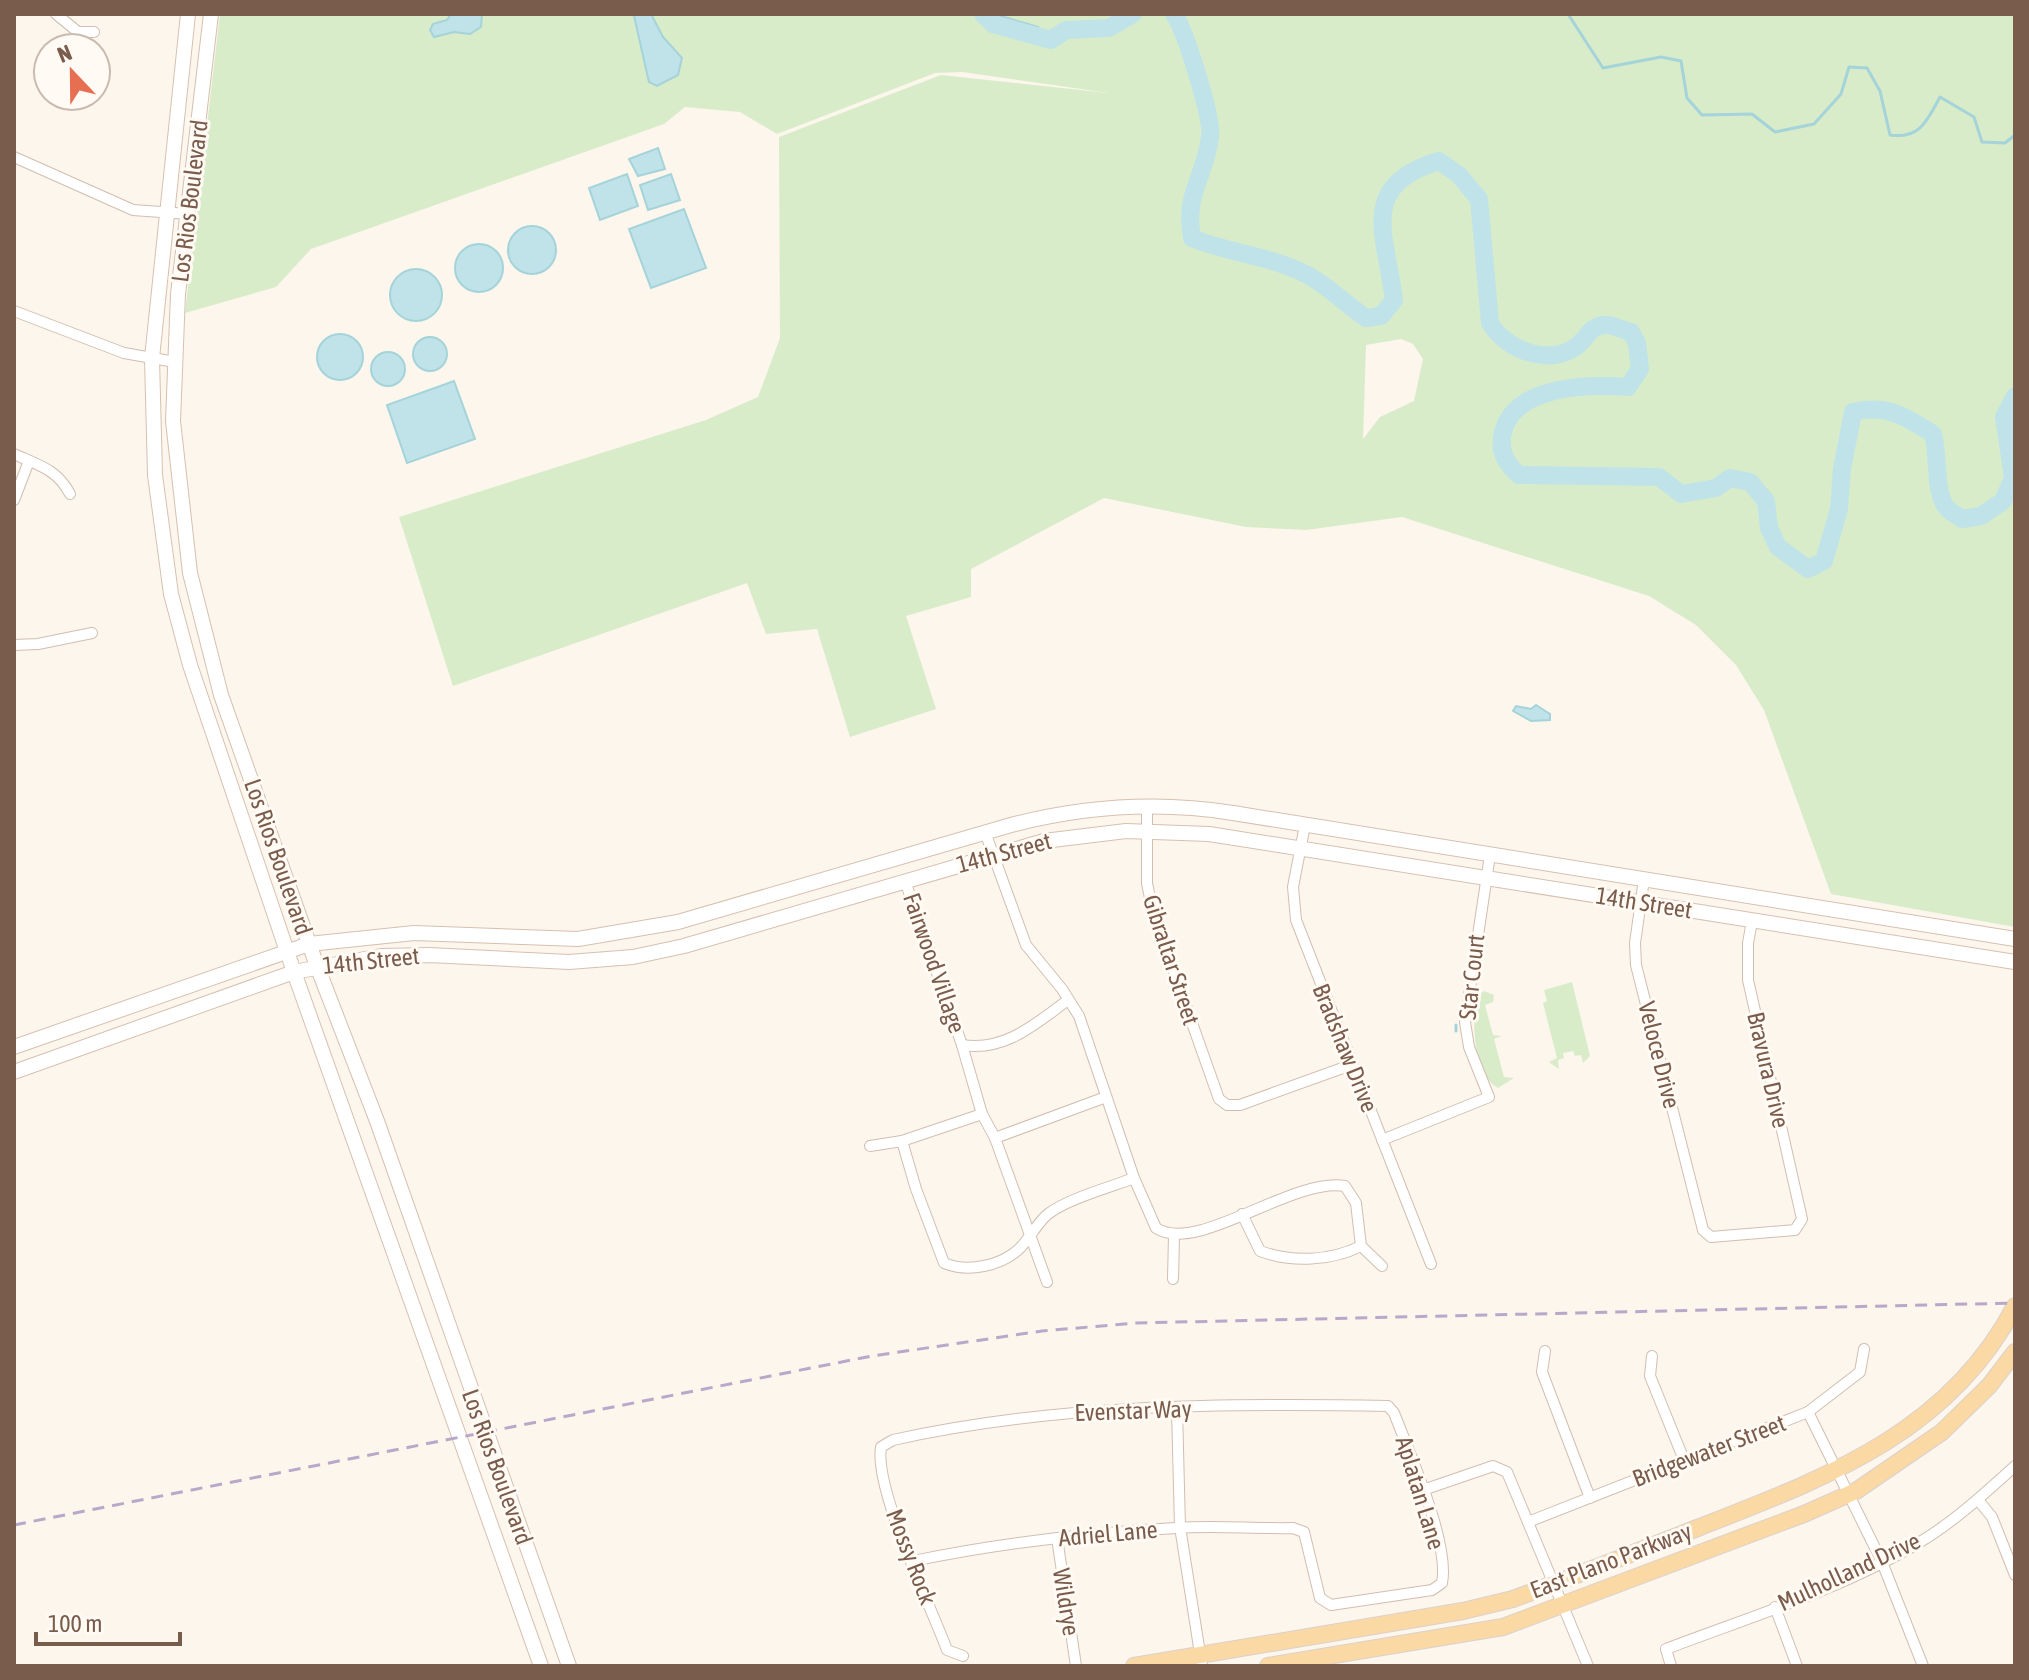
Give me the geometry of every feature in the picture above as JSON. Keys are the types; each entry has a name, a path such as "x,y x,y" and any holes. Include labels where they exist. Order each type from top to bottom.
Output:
{"main road":[{"name":"Los Rios Boulevard","path":"188,14 152,358 155,475 166,562 179,626 294,972 541,1666"},
{"name":"Los Rios Boulevard","path":"211,14 178,294 173,421 178,494 193,586 221,695 569,1666"},
{"path":"201,698 221,695"},
{"path":"236,802 257,794"},
{"name":"14th Street","path":"14,1047 309,944 414,933 512,939 598,937 678,922 985,832 1062,814 1147,806 1216,810 2015,939"},
{"name":"14th Street","path":"14,1072 317,966 398,955 511,961 613,959 684,946 993,855 1068,837 1148,830 1209,834 2015,962"},
{"path":"792,889 798,912"},
{"path":"1860,937 1865,915"},
{"path":"678,922 684,946"},
{"path":"511,961 512,939"},
{"path":"116,1010 124,1032"},
{"path":"357,1150 382,1138"},
{"path":"400,1272 425,1263"},
{"name":"East Plano Parkway","path":"1134,1666 1201,1661 1463,1611 1555,1584 1839,1471 1928,1412 1974,1366 2015,1306"},
{"name":"East Plano Parkway","path":"1268,1666 1503,1627 1851,1493 1902,1463 1942,1432 1989,1386 2015,1352"},
{"path":"513,1589 539,1581"}],"street":[{"path":"56,14 78,32"},
{"path":"14,157 122,206 189,214"},
{"path":"14,311 88,341 175,362"},
{"path":"14,454 50,469 63,480 70,494"},
{"path":"14,500 29,461"},
{"path":"14,645 38,644 92,633"},
{"name":"Gibraltar Street","path":"1147,806 1147,883 1153,913 1219,1099 1227,1105 1240,1105 1351,1065"},
{"name":"Bradshaw Drive","path":"1305,825 1293,887 1296,920 1431,1264"},
{"path":"985,832 1026,945 1079,1016 1134,1178 1156,1228 1174,1236 1320,1186 1345,1186 1356,1203 1361,1246 1382,1266"},
{"name":"Star Court","path":"1382,1140 1489,1097 1469,1047 1465,1022 1484,878 1490,855"},
{"name":"Veloce Drive","path":"1644,879 1636,965 1703,1230 1711,1237 1783,1234 1795,1230 1802,1219"},
{"name":"Fairwood Village","path":"905,881 962,1045 982,1114 995,1138 1047,1282"},
{"name":"Bravura Drive","path":"1752,921 1748,943 1748,980 1802,1219"},
{"name":"Fairwood Village","path":"962,1045 983,1049 1021,1034 1068,1000"},
{"path":"995,1138 1106,1097"},
{"path":"870,1146 902,1141 982,1114"},
{"path":"902,1141 944,1263 965,1269 999,1261 1020,1248 1048,1214 1134,1178"},
{"path":"1242,1214 1260,1251 1274,1257 1332,1256 1361,1246"},
{"path":"1173,1279 1174,1236"},
{"name":"Bridgewater Street","path":"1528,1522 1808,1412 1860,1372 1864,1349"},
{"path":"1545,1351 1542,1372 1590,1498"},
{"path":"1652,1356 1650,1376 1684,1460"},
{"name":"Evenstar Way","path":"881,1447 893,1440 929,1432 1032,1416 1177,1409 1388,1406"},
{"name":"Aplatan Lane","path":"1304,1532 1316,1588 1320,1598 1331,1605 1432,1590 1442,1583 1444,1573 1439,1545 1423,1490 1394,1413 1388,1406"},
{"path":"1177,1409 1180,1527 1201,1661"},
{"path":"1808,1412 1851,1493 1923,1666"},
{"name":"Mossy Rock","path":"881,1447 879,1460 888,1496 947,1650 963,1656"},
{"path":"1423,1490 1484,1468 1501,1466 1512,1479 1588,1666"},
{"name":"Mulholland Drive","path":"1671,1666 1666,1649 1775,1607 1882,1562 1921,1542 1978,1500 2015,1466"},
{"path":"1978,1500 1992,1517 2015,1575"},
{"name":"Adriel Lane","path":"913,1561 1057,1538 1180,1527 1293,1528 1304,1532"},
{"name":"Wildrye","path":"1057,1538 1076,1666"},
{"path":"1775,1607 1797,1666"}],"green space":[{"path":"220,14 2015,14 2015,927 1831,894 1764,710 1736,665 1696,625 1649,596 1402,517 1306,530 1246,527 1104,498 971,569 971,597 906,616 936,709 850,737 817,629 766,634 747,583 453,686 399,517 706,420 758,397 780,338 779,137 941,75 1109,93 962,72 935,73 777,134 740,112 685,107 664,124 311,249 276,287 185,313","holes":["1401,339 1413,344 1423,359 1414,401 1380,417 1363,439 1366,345"]},
{"path":"1572,982 1590,1056 1583,1063 1581,1055 1575,1056 1573,1051 1563,1053 1564,1058 1558,1060 1559,1069 1549,1062 1557,1058 1543,1003 1547,1001 1544,990"},
{"path":"1484,991 1494,995 1493,1002 1485,1005 1493,1035 1502,1036 1494,1039 1504,1077 1514,1078 1498,1088 1483,1072 1476,1047 1476,998"}],"water":[{"path":"451,14 482,14 481,27 470,34 454,32 434,37 430,30 433,24 447,20"},
{"path":"651,14 663,37 682,58 678,75 657,86 649,82 634,16"},
{"path":"976,14 994,14 1038,27 1033,40 998,31"},
{"path":"658,148 665,169 638,176 629,159"},
{"path":"627,174 638,206 600,220 589,188"},
{"path":"671,174 680,200 648,210 640,185"},
{"path":"684,209 706,268 651,288 629,229"},
{"path":"532,226 549,233 556,250 549,267 532,274 515,267 508,250 515,233"},
{"path":"479,244 496,251 503,268 496,285 479,292 462,285 455,268 462,251"},
{"path":"416,269 435,276 442,295 435,314 416,321 397,314 390,295 397,276"},
{"path":"340,334 356,341 363,357 356,373 340,380 324,373 317,357 324,341"},
{"path":"430,337 442,342 447,354 442,366 430,371 418,366 413,354 418,342"},
{"path":"388,352 400,357 405,369 400,381 388,386 376,381 371,369 376,357"},
{"path":"454,381 475,439 407,463 387,405"},
{"path":"1536,705 1550,714 1550,720 1531,721 1513,711 1516,706 1531,709"}],"waterway":[{"path":"983,14 993,24 1051,40 1066,30 1109,28 1133,14"},
{"path":"1174,14 1197,74 1210,127 1207,151 1191,209 1192,238 1297,270 1318,281 1366,318 1381,316 1394,300 1383,234 1387,198 1396,184 1413,171 1439,161 1459,175 1479,199 1490,323 1497,333 1517,348 1541,355 1554,355 1577,346 1593,329 1602,325 1631,332 1637,343 1640,369 1628,387 1594,386 1555,391 1538,396 1510,416 1503,432 1502,451 1519,475 1659,477 1681,494 1716,488 1730,478 1750,482 1766,501 1769,528 1778,547 1808,569 1824,561 1839,509 1842,469 1853,412 1875,410 1895,413 1933,434 1942,500 1947,509 1962,519 1981,516 2003,501 2013,478 2004,417 2015,396"},
{"path":"1568,14 1603,68 1661,57 1681,61 1687,98 1702,115 1752,114 1775,132 1814,124 1841,94 1849,67 1867,68 1880,91 1890,135 1900,136 1916,131 1926,121 1940,97 1974,117 1982,142 2005,143 2015,135"},
{"path":"1456,1025 1456,1031"}],"railway":[{"path":"14,1525 872,1356 1042,1331 1136,1323 2015,1303"}]}
